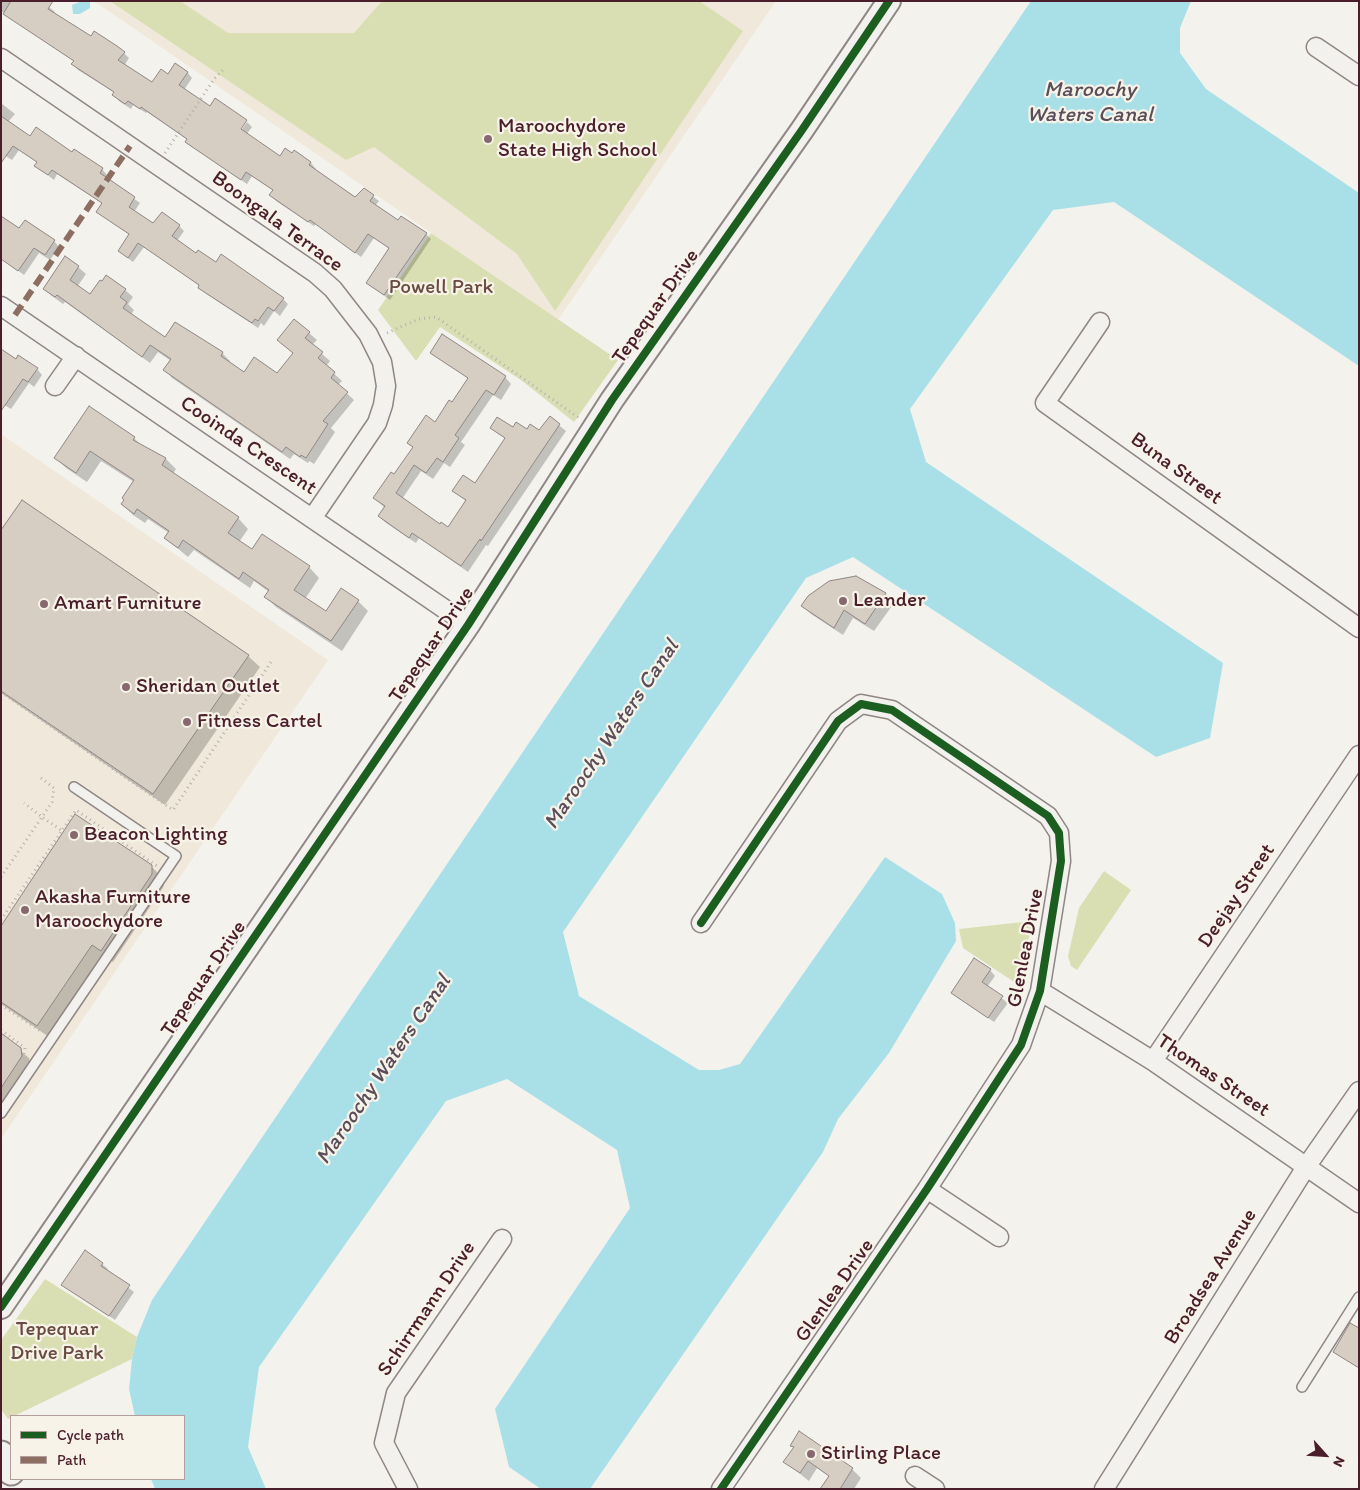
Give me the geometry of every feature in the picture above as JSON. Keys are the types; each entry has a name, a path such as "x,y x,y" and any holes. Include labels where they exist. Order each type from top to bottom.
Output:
{"main road":[{"path":"1,1454 10,1470"}],"street":[{"name":"Tepequar Drive","path":"1,1307 468,625 612,400 802,130 889,1"},
{"path":"1316,47 1359,76"},
{"name":"Boongala Terrace","path":"1,58 315,274 333,289 368,334 382,362 386,386 383,405 377,423 313,517"},
{"name":"Cooinda Crescent","path":"1,306 313,517 468,625"},
{"name":"Buna Street","path":"1100,322 1046,403 1359,628"},
{"path":"55,386 76,356"},
{"name":"Glenlea Drive","path":"701,923 838,721 861,704 892,710 1048,816 1059,833 1061,861 1040,991 1021,1046 927,1189 721,1489"},
{"name":"Deejay Street","path":"1153,1061 1359,755"},
{"name":"Thomas Street","path":"1040,991 1153,1061 1359,1203"},
{"name":"Broadsea Avenue","path":"1104,1489 1306,1167 1359,1091"},
{"path":"927,1189 999,1237"},
{"name":"Schirrmann Drive","path":"408,1489 384,1443 396,1393 502,1239"},
{"path":"915,1476 935,1489"}],"lane":[{"path":"1,1113 176,856 74,787"},
{"path":"1302,1387 1359,1297"}],"path":[{"path":"165,154 214,79 223,70"},
{"path":"387,333 419,319 436,317 582,420"},
{"path":"1,692 173,810 271,662"},
{"path":"1,877 52,802 54,788 41,778"},
{"path":"24,803 61,830"},
{"path":"1,920 76,810 156,865 160,879"},
{"path":"1,1005 52,1039"},
{"path":"1,1030 25,1048 22,1063 29,1073"}],"shaded area":[{"name":"Maroochydore State High School","path":"94,1 776,1 558,320"},
{"path":"1,434 328,660 1,1139"}],"green space":[{"name":"Maroochydore State High School","path":"110,1 180,1 228,33 354,33 382,1 699,1 743,31 555,311 517,254 374,147 346,160"},
{"name":"Powell Park","path":"431,233 618,360 574,422 521,380 440,327 416,361 378,310"},
{"path":"1104,871 1131,890 1077,970 1071,966 1068,956 1079,908"},
{"path":"1032,921 1020,986 963,948 959,929"},
{"name":"Tepequar Drive Park","path":"45,1279 137,1337 132,1359 16,1415 10,1415 8,1419 1,1409 1,1340"}],"water":[{"path":"82,1 90,1 90,8 80,14 73,14 72,5"},
{"name":"Maroochy Waters Canal","path":"1031,1 1191,1 1180,28 1180,53 1206,89 1359,193 1359,366 1114,202 1053,210 910,409 926,462 1223,663 1210,738 1156,757 853,557 806,578 563,932 579,996 699,1070 719,1070 740,1064 885,857 942,894 955,923 956,941 889,1053 838,1119 823,1152 590,1489 541,1489 509,1467 495,1409 630,1208 617,1150 507,1079 446,1101 259,1367 248,1447 266,1489 155,1489 151,1480 185,1480 185,1415 135,1415 129,1389 132,1359 137,1337 152,1300"}],"building":[{"path":"11,1 53,1 48,9 91,36 94,31 117,46 125,52 118,60 152,82 161,69 168,74 175,63 188,72 179,85 210,106 215,98 247,120 241,129 280,156 285,148 292,153 294,150 311,162 309,165 355,197 364,188 374,195 370,201 398,220 401,216 427,233 384,295 366,283 389,248 368,234 355,253 310,220 308,222 269,195 273,190 246,172 241,180 185,142 187,139 141,107 140,109 128,101 125,104 112,95 114,92 71,64 74,61 3,14"},
{"path":"1,116 30,136 36,127 72,152 74,149 103,168 100,173 135,197 129,207 153,223 162,212 180,225 172,236 196,253 198,250 216,262 221,254 284,298 274,311 268,307 258,321 255,319 252,323 198,288 199,285 138,243 128,258 118,251 129,234 96,212 102,203 52,170 48,175 34,166 37,162 13,146 1,163"},
{"path":"1,216 19,228 25,220 55,240 45,255 34,248 18,271 1,259"},
{"path":"65,256 79,266 70,280 90,294 106,275 126,289 120,297 127,302 123,308 165,337 175,322 223,352 221,356 244,372 254,357 277,373 293,353 277,340 294,319 310,332 305,338 323,352 318,358 335,372 331,378 348,392 323,421 328,424 306,458 301,455 300,457 286,447 282,452 163,370 171,359 150,345 142,357 57,295 55,297 43,289"},
{"path":"442,334 506,376 494,395 486,390 455,435 459,438 443,462 437,458 426,473 414,465 396,493 440,524 441,522 448,527 466,500 452,491 463,475 475,483 505,438 490,428 497,417 513,427 516,422 527,429 530,424 539,430 550,416 560,424 481,541 480,539 461,566 412,533 409,538 378,516 385,506 373,498 391,472 394,474 413,447 407,443 426,415 435,422 449,400 452,402 468,378 430,353"},
{"path":"1,349 16,359 18,355 38,368 28,382 23,379 1,411"},
{"path":"89,406 135,437 133,440 166,458 162,465 239,517 228,533 252,549 262,534 310,566 294,590 326,611 341,588 359,600 331,641 264,597 269,590 243,572 239,579 183,540 178,548 164,538 169,531 137,509 134,514 121,504 124,500 122,498 134,480 90,451 76,473 54,458"},
{"path":"22,500 249,655 153,794 1,691 1,530"},
{"name":"Leander","path":"856,576 886,593 865,624 844,610 834,628 801,606 808,596 829,581"},
{"path":"75,814 152,865 152,874 101,951 92,945 37,1026 1,1002 1,926"},
{"path":"974,958 991,969 982,982 1003,996 988,1018 951,993"},
{"path":"1,1033 21,1048 22,1056 1,1088"},
{"path":"85,1250 103,1263 101,1266 130,1285 109,1316 61,1285"},
{"path":"1350,1323 1359,1328 1359,1368 1333,1352"},
{"name":"Stirling Place","path":"799,1431 853,1468 840,1489 820,1489 829,1476 808,1461 800,1473 783,1462 794,1447 790,1446"}],"marked path":[{"path":"15,315 130,146"}],"cycle path":[{"path":"1,1307 468,625 612,400 802,130 889,1"},
{"path":"701,923 838,721 861,704 892,710 1048,816 1059,833 1061,861 1040,991 1021,1045 927,1189 721,1489"}],"place":[{"name":"Maroochydore State High School","path":"488,139"},
{"name":"Leander","path":"843,601"},
{"name":"Amart Furniture","path":"44,604"},
{"name":"Sheridan Outlet","path":"126,687"},
{"name":"Fitness Cartel","path":"187,722"},
{"name":"Beacon Lighting","path":"74,835"},
{"name":"Akasha Furniture Maroochydore","path":"25,910"},
{"name":"Stirling Place","path":"811,1454"}]}
